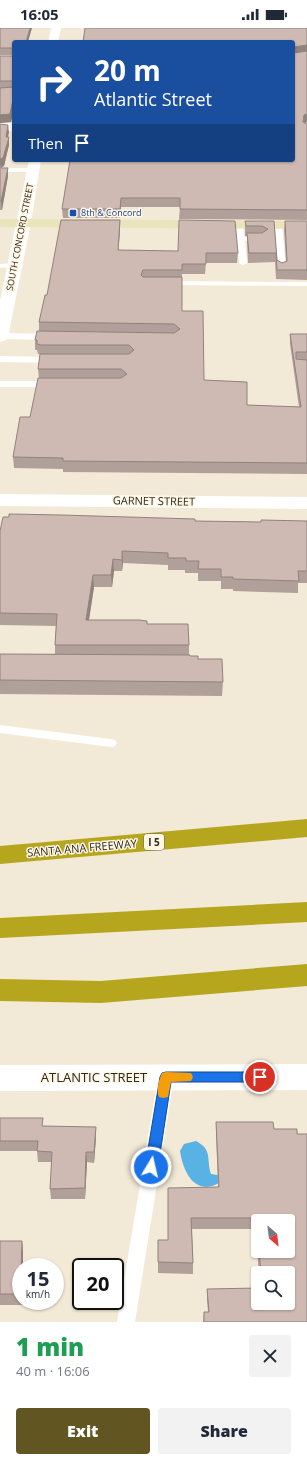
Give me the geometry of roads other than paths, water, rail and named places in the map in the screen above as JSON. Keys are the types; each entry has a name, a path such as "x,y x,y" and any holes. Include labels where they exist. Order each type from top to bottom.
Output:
{"highway":[{"name":"SANTA ANA FREEWAY","path":"0,855 307,828"},
{"path":"0,928 307,912"},
{"path":"0,990 101,992 307,974"}],"main road":[{"path":"0,223 307,225"}],"street":[{"path":"53,40 56,28"},
{"path":"0,127 12,127"},
{"name":"SOUTH CONCORD STREET","path":"0,336 24,223 34,165"},
{"name":"GARNET STREET","path":"0,500 307,503"},
{"name":"ATLANTIC STREET","path":"0,1078 307,1076"}],"lane":[{"path":"0,170 34,165"},
{"path":"240,225 243,263"},
{"path":"278,225 282,269"},
{"path":"241,239 262,239"},
{"path":"0,266 15,265"},
{"path":"154,283 307,284"},
{"path":"0,336 62,338"},
{"path":"0,359 67,360"},
{"path":"0,384 62,384"},
{"path":"0,729 111,743"},
{"path":"126,1322 166,1077"}],"water":[{"path":"196,1141 207,1151 211,1174 217,1175 222,1173 226,1178 208,1187 201,1186 189,1177 182,1161 180,1151 184,1144"}],"place":[{"name":"8th & Concord","path":"73,213"}]}
